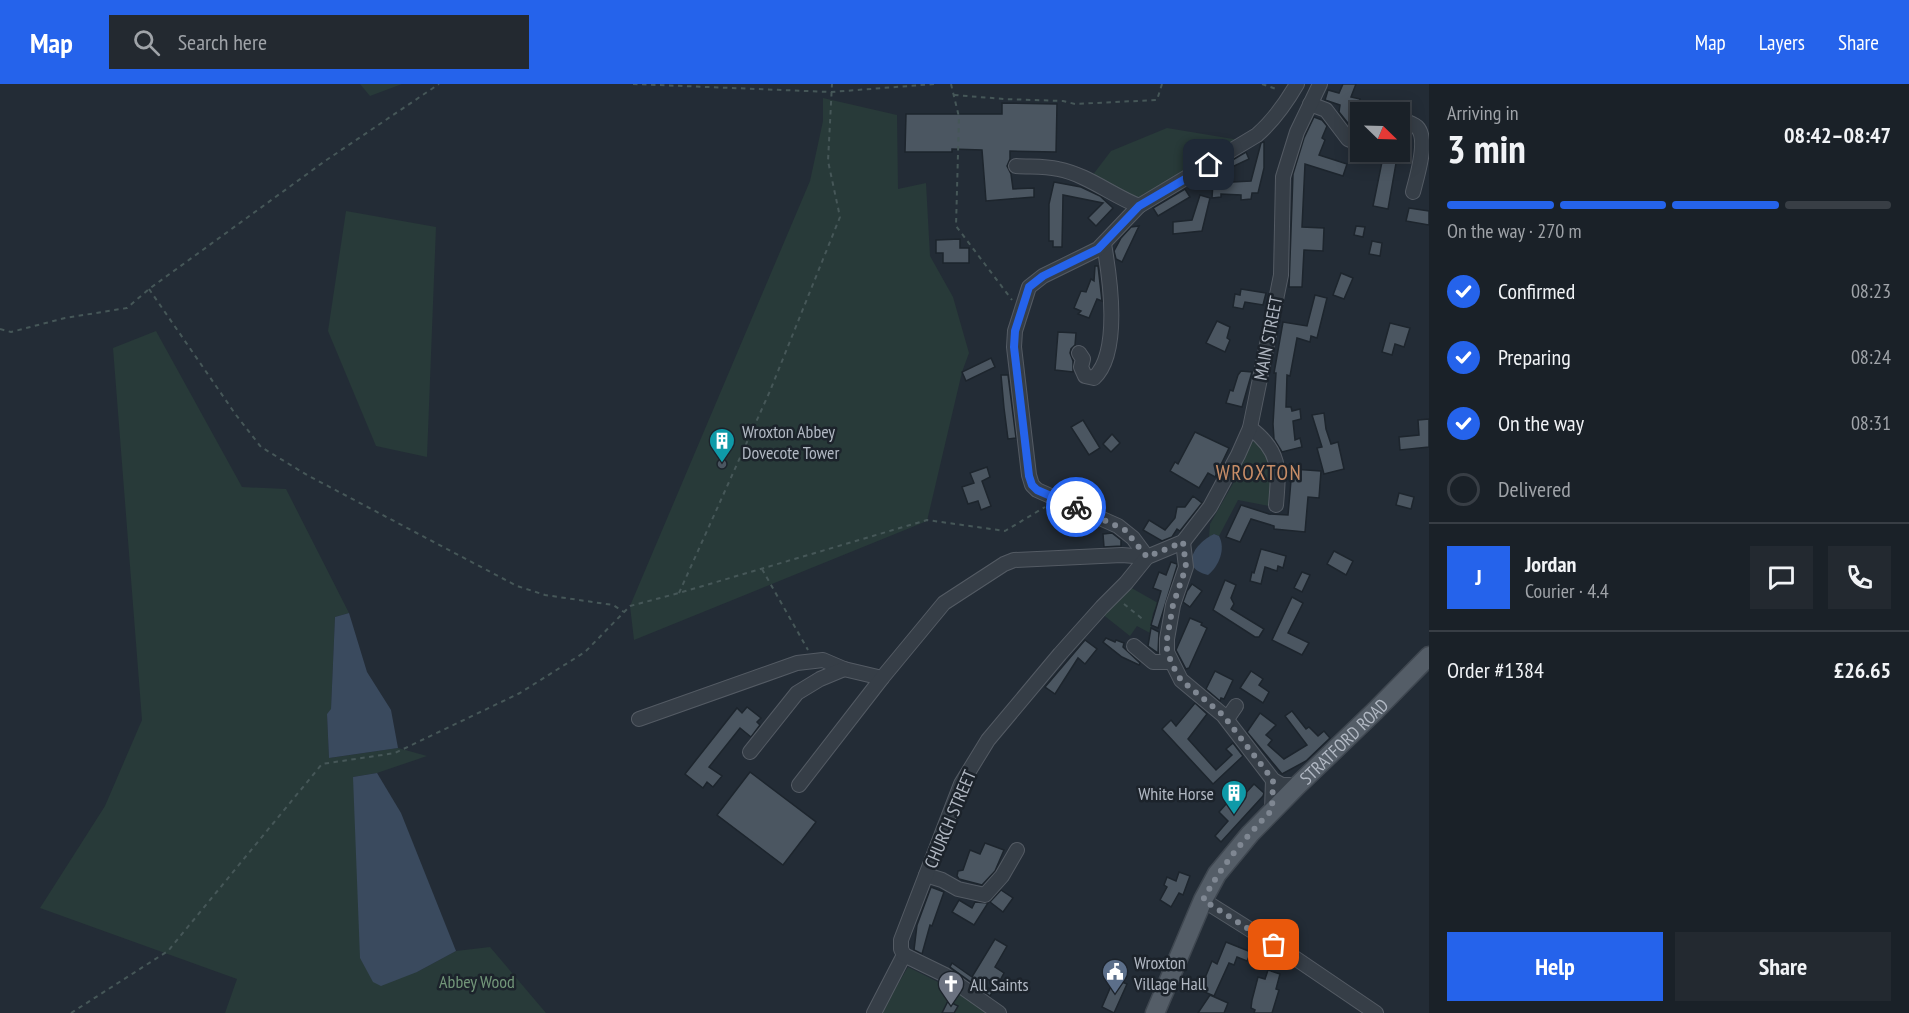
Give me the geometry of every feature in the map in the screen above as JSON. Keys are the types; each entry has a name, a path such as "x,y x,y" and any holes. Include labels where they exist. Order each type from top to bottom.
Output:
{"main road":[{"name":"STRATFORD ROAD","path":"1155,1013 1203,900 1217,874 1272,810 1429,656"}],"street":[{"path":"1147,557 1133,538 1118,526 1037,490 1032,485 1029,476 1014,347 1015,331 1021,311 1029,287 1043,276 1101,247 1139,206 1266,128 1297,84"},
{"name":"MAIN STREET","path":"1147,557 1183,542 1210,507 1250,428 1281,275 1283,177 1297,132 1320,84"},
{"path":"1310,104 1326,110 1350,140"},
{"path":"1410,124 1419,128 1424,135 1425,146 1423,178 1413,192"},
{"path":"1016,166 1057,168 1093,182 1122,200 1139,206"},
{"path":"1079,353 1083,359 1082,367 1085,376 1094,378 1101,372 1111,324 1110,289 1101,247"},
{"path":"1250,428 1262,436 1276,459 1279,472 1276,505"},
{"path":"1183,542 1186,567 1173,605 1167,639 1167,652 1171,662 1181,680 1227,719 1273,780 1282,785 1298,784"},
{"path":"799,785 944,603 1004,564 1014,560 1122,555 1147,557"},
{"name":"CHURCH STREET","path":"904,955 901,940 961,784 988,740 1052,663 1147,557"},
{"path":"1134,646 1154,662 1171,662"},
{"path":"639,719 797,663 813,660 823,660 844,669 882,678"},
{"path":"750,752 797,693 820,679 844,669"},
{"path":"1227,719 1236,706"},
{"path":"1272,810 1273,780"},
{"path":"926,875 942,880 958,889 985,895 1002,876 1017,850"},
{"path":"1203,900 1376,1013"},
{"path":"874,1013 904,955 945,975 999,1013"}],"path":[{"path":"0,329 11,332 65,318 127,308 149,289 325,161 439,84"},
{"path":"633,84 831,92 934,84"},
{"path":"679,593 770,391 840,217 828,161 832,84"},
{"path":"951,84 959,117 956,226 1021,311"},
{"path":"954,95 1063,100 1076,104 1157,100 1162,84"},
{"path":"1262,84 1280,91 1287,100"},
{"path":"149,289 236,415 261,447 355,501 517,586 546,595 613,605 624,612"},
{"path":"71,1013 168,951 322,764 395,753 520,693 585,652 630,606 927,520 1005,531 1058,499"},
{"path":"762,569 813,660"},
{"path":"1113,595 1144,621"}],"green space":[{"path":"360,84 402,84 370,96"},
{"path":"823,98 897,115 898,189 926,183 930,256 953,297 969,353 962,372 927,521 634,640 630,606 810,181 823,121"},
{"path":"1167,128 1239,140 1141,198 1120,195 1092,176 1111,151"},
{"path":"346,211 436,227 427,457 376,446 328,331"},
{"name":"Abbey Wood","path":"156,331 242,487 286,489 349,613 335,617 331,710 327,714 329,758 398,748 427,756 377,773 353,777 417,972 456,951 490,947 546,1013 225,1013 237,979 40,908 105,806 142,720 113,348"},
{"path":"1255,439 1272,461 1269,506 1238,500 1219,536 1214,534 1209,537 1210,524 1235,480 1243,456"},
{"path":"1128,586 1158,603 1153,613 1150,633 1137,626 1130,636 1101,613"},
{"path":"908,967 952,989 990,1013 881,1013"}],"water":[{"path":"1214,534 1219,536 1222,546 1218,562 1208,575 1199,572 1192,561 1196,549"},
{"path":"349,613 367,672 391,710 398,748 329,758 327,714 331,709 335,617"},
{"path":"377,773 401,813 456,951 417,972 381,986 373,982 360,958 353,777"}],"building":[{"path":"1343,84 1356,84 1351,97 1360,99 1359,102 1350,102 1350,126 1339,112 1340,105 1325,100 1328,90 1339,93"},
{"path":"1002,103 1057,104 1056,152 1010,151 1007,166 1011,174 1013,189 1034,188 1034,197 986,201 982,150 905,152 906,114 1002,114"},
{"path":"1314,117 1322,120 1327,126 1319,155 1347,164 1343,176 1305,164 1302,227 1324,228 1323,251 1304,250 1302,287 1289,287 1293,174 1304,138"},
{"path":"1264,142 1264,168 1258,193 1252,193 1251,199 1241,200 1241,195 1221,194 1221,197 1212,198 1213,183 1251,181 1261,143"},
{"path":"1246,152 1249,159 1232,167 1229,162"},
{"path":"1382,162 1396,162 1388,209 1373,206"},
{"path":"1054,182 1081,187 1100,196 1113,208 1096,226 1088,218 1103,203 1063,195 1062,247 1053,247 1053,241 1049,241 1049,204"},
{"path":"1185,189 1190,197 1158,216 1153,208"},
{"path":"1200,195 1210,198 1202,231 1173,234 1173,222 1192,220"},
{"path":"1409,208 1429,211 1429,225 1406,221"},
{"path":"1139,226 1122,262 1116,259 1114,251 1121,238 1131,227"},
{"path":"1356,226 1365,227 1363,237 1354,235"},
{"path":"960,239 960,248 969,248 969,263 943,263 943,253 936,253 936,240"},
{"path":"1372,241 1382,243 1380,256 1369,254"},
{"path":"1095,266 1098,266 1102,301 1097,299 1089,318 1078,314 1081,311 1074,308 1081,291 1086,292 1091,279 1094,281"},
{"path":"1341,273 1353,278 1344,299 1333,295"},
{"path":"1241,289 1266,293 1263,305 1245,302 1243,309 1233,307 1235,294 1240,295"},
{"path":"1315,295 1327,298 1317,338 1311,336 1310,342 1297,338 1290,376 1287,375 1286,407 1291,407 1292,411 1300,409 1301,419 1293,421 1295,440 1300,438 1302,447 1282,452 1274,439 1273,424 1276,373 1274,373 1283,322 1307,326"},
{"path":"1217,321 1230,327 1227,338 1230,340 1225,352 1206,343"},
{"path":"1390,323 1410,328 1404,347 1395,344 1392,355 1382,352"},
{"path":"1058,332 1076,333 1075,345 1070,353 1073,372 1055,370"},
{"path":"991,358 995,367 966,381 962,372"},
{"path":"1241,371 1252,372 1242,407 1226,403 1230,390 1233,391"},
{"path":"1001,375 1008,375 1016,438 1008,439"},
{"path":"1324,413 1331,444 1338,442 1344,469 1324,474 1317,448 1322,447 1312,415"},
{"path":"1429,419 1429,447 1400,450 1399,437 1419,435 1418,420"},
{"path":"1083,420 1100,448 1089,455 1071,427"},
{"path":"1195,432 1229,448 1215,477 1208,473 1199,488 1170,471 1175,462 1178,464"},
{"path":"1112,434 1120,443 1111,452 1103,444"},
{"name":"Wroxton Abbey Dovecote Tower","path":"722,459 726,460 726,468 722,469 718,468 717,464 718,460"},
{"path":"987,467 990,477 982,481 991,506 981,510 978,501 968,504 962,487 974,483 970,473"},
{"path":"1292,469 1321,471 1319,498 1308,497 1305,532 1274,529 1274,526 1251,519 1240,542 1226,537 1241,505 1269,514 1288,515"},
{"path":"1399,493 1414,497 1411,509 1396,505"},
{"path":"1193,496 1202,503 1180,531 1177,529 1172,537 1162,541 1143,530 1149,520 1165,530 1175,518 1177,507 1185,507"},
{"path":"1112,533 1121,540 1121,546 1104,547 1103,534"},
{"path":"1261,549 1286,556 1283,568 1278,566 1277,571 1265,567 1261,584 1250,581"},
{"path":"1334,551 1353,561 1346,575 1327,564"},
{"path":"1171,562 1177,566 1158,628 1151,625 1161,591 1153,588 1159,572 1166,575"},
{"path":"1302,572 1310,575 1302,592 1294,588"},
{"path":"1225,580 1236,585 1231,598 1234,604 1231,609 1264,629 1259,637 1255,637 1213,610"},
{"path":"1192,584 1202,591 1190,607 1183,602"},
{"path":"1292,597 1303,603 1288,633 1309,643 1302,655 1272,640"},
{"path":"1190,618 1207,628 1189,668 1186,669 1176,650"},
{"path":"1151,628 1159,632 1158,653 1148,646"},
{"path":"1106,638 1124,643 1123,647 1140,663 1139,665 1122,657 1103,642"},
{"path":"1085,640 1097,649 1085,664 1078,658 1055,694 1045,687"},
{"path":"1215,671 1233,680 1224,699 1221,698 1220,701 1206,689"},
{"path":"1251,671 1263,679 1259,685 1269,692 1263,703 1240,688"},
{"path":"1195,703 1207,714 1188,739 1216,770 1232,755 1226,749 1233,743 1243,756 1213,784 1162,729 1171,720 1176,726"},
{"path":"747,707 761,718 757,722 760,725 751,737 740,728 709,767 722,776 713,787 707,782 703,788 685,774 737,708 742,713"},
{"path":"1292,711 1306,729 1309,727 1318,736 1324,731 1330,738 1306,761 1282,774 1247,732 1260,713 1276,725 1266,735 1272,740 1268,745 1284,759 1307,745 1285,716"},
{"path":"750,772 816,822 783,865 717,815"},
{"name":"White Horse","path":"1254,784 1264,793 1263,796 1221,842 1215,836 1228,821 1219,812 1227,803 1232,808"},
{"path":"985,843 1004,850 995,871 982,885 959,879 958,871 963,870 970,850 980,854"},
{"path":"1179,872 1190,876 1183,895 1179,893 1171,907 1160,900 1167,887 1164,885 1167,877 1176,881"},
{"path":"931,887 944,892 932,926 930,925 922,954 914,950 917,925"},
{"path":"1001,890 1013,898 1003,912 990,902"},
{"path":"959,900 972,908 975,902 988,903 974,925 952,912"},
{"path":"995,939 1007,946 995,967 1004,973 998,984 987,979 984,985 993,991 990,996 950,967 952,963 972,977"},
{"path":"1226,942 1251,952 1247,961 1237,957 1234,965 1229,963 1214,996 1200,990 1212,961 1217,964"},
{"path":"1268,970 1280,974 1276,989 1279,990 1272,1013 1254,1013 1255,1010 1251,1008 1258,977 1265,979"},
{"name":"Wroxton Village Hall","path":"1114,979 1127,984 1114,1013 1102,1007"},
{"path":"1210,995 1228,1003 1224,1013 1198,1013"},
{"name":"All Saints","path":"948,1001 958,1006 954,1013 942,1013"}],"way so far":[{"path":"1076,507 1125,530 1147,557 1183,542 1186,567 1173,605 1167,652 1181,680 1223,715 1273,780 1272,810 1217,874 1203,900 1274,945"}],"place":[{"name":"Wroxton Abbey Dovecote Tower","path":"722,464"},
{"name":"White Horse","path":"1234,816"},
{"name":"Wroxton Village Hall","path":"1115,995"},
{"name":"All Saints","path":"951,1007"}],"district":[{"name":"WROXTON","path":"1259,472"}],"route":[{"path":"1076,507 1037,490 1032,485 1029,476 1014,347 1015,331 1023,301 1029,287 1043,276 1098,249 1139,206 1209,165"}]}
